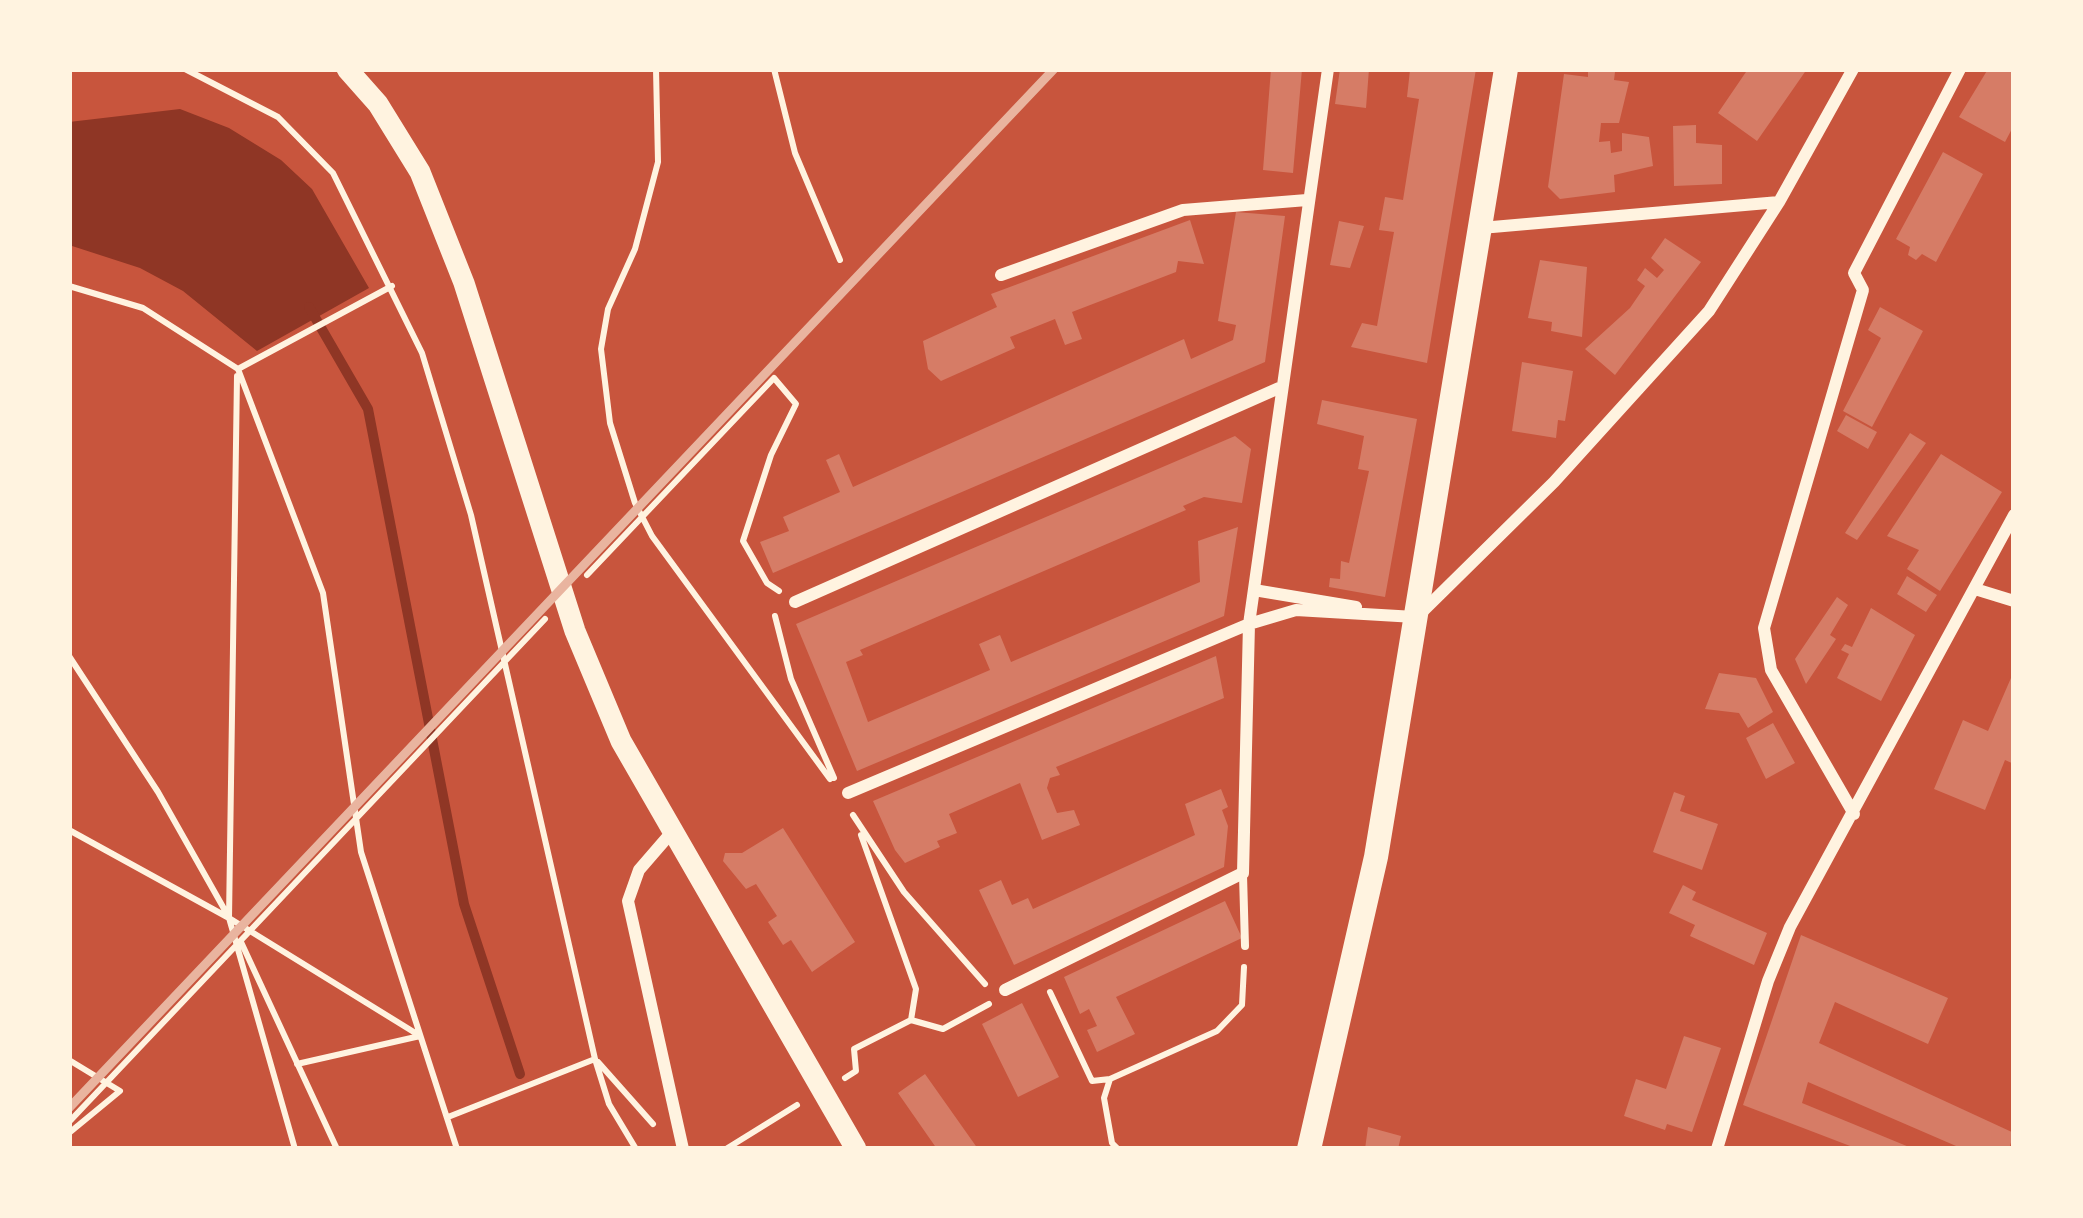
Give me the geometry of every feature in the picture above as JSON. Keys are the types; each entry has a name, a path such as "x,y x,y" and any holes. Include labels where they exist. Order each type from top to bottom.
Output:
{"main road":[{"path":"347,69 378,104 419,172 464,283 580,644 621,741 856,1149"},
{"path":"1309,1149 1376,857 1506,69"}],"street":[{"path":"1005,990 1243,873 1249,624 1328,69"},
{"path":"845,794 1249,624 1296,610 1417,617 1554,482 1709,311 1779,202 1853,69"},
{"path":"1854,814 1771,670 1764,628 1863,290 1854,273 1960,69"},
{"path":"1001,275 1183,210 1307,200"},
{"path":"1481,229 1779,202"},
{"path":"795,602 1280,388"},
{"path":"1717,1149 1768,982 1790,927 2014,515"},
{"path":"1975,589 2014,601"},
{"path":"1254,590 1417,617"},
{"path":"670,833 639,870 628,901 683,1149"}],"lane":[{"path":"1243,873 1245,946"}],"path":[{"path":"184,69 278,117 333,173 422,352 471,515 595,1059 609,1104 636,1149"},
{"path":"656,69 658,162 635,249 608,309 601,349 610,423 635,503 652,536 845,794"},
{"path":"774,69 795,153 840,260"},
{"path":"69,286 143,308 238,369 323,593 361,852 457,1149"},
{"path":"238,369 392,286"},
{"path":"238,369 230,918 295,1149"},
{"path":"577,586 774,378 796,404 771,455 742,541 767,583 791,679 845,794 916,989 911,1020"},
{"path":"767,583 795,602"},
{"path":"69,1122 561,603"},
{"path":"69,656 158,792 230,918 337,1149"},
{"path":"853,815 904,892 981,981 1005,990 981,1012 943,1029 911,1020 854,1049"},
{"path":"69,830 230,918 420,1036"},
{"path":"1040,972 1092,1081 1110,1079 1217,1030 1242,1005 1245,946"},
{"path":"298,1064 420,1036"},
{"path":"446,1117 595,1059"},
{"path":"595,1059 662,1134"},
{"path":"69,1060 120,1090 69,1132"},
{"path":"1110,1079 1104,1098 1112,1143 1118,1149"},
{"path":"726,1149 803,1101"}],"shaded area":[{"path":"180,109 229,128 281,160 312,189 369,288 257,351 183,291 140,268 69,245 69,122"}],"building":[{"path":"1271,69 1302,69 1293,173 1263,170"},
{"path":"1340,69 1369,69 1366,108 1335,104"},
{"path":"1476,69 1427,363 1351,347 1362,323 1377,326 1394,232 1379,230 1385,197 1403,200 1419,99 1407,97 1410,70"},
{"path":"1588,69 1615,72 1614,80 1629,82 1619,123 1601,123 1599,142 1610,141 1611,153 1622,151 1622,133 1649,137 1653,166 1614,175 1615,192 1560,199 1548,187 1564,74 1588,77"},
{"path":"1748,69 1807,69 1757,141 1718,113"},
{"path":"1988,69 2014,69 2014,125 2005,142 1959,117"},
{"path":"1696,125 1696,143 1722,145 1722,184 1674,186 1673,126"},
{"path":"1943,152 1983,174 1936,262 1922,254 1916,260 1908,255 1910,247 1896,239"},
{"path":"1236,212 1285,216 1265,362 773,573 760,542 789,531 783,517 840,492 826,460 839,454 853,487 1184,339 1191,359 1233,340 1236,325 1218,321"},
{"path":"1190,220 1204,264 1178,261 1176,272 1072,312 1082,339 1065,345 1055,319 1010,337 1015,348 941,381 928,369 923,341 997,307 991,294"},
{"path":"1339,221 1364,226 1350,268 1330,265"},
{"path":"1665,238 1701,262 1615,375 1585,349 1630,308 1645,286 1637,280 1645,268 1657,278 1664,270 1651,258"},
{"path":"1540,260 1587,267 1582,337 1551,331 1552,322 1528,318"},
{"path":"1880,307 1923,331 1872,427 1843,411 1881,338 1868,330"},
{"path":"1522,362 1573,371 1565,421 1558,420 1556,438 1512,431"},
{"path":"1322,400 1417,419 1385,597 1329,587 1330,578 1340,579 1341,561 1349,563 1369,471 1358,469 1364,436 1317,424"},
{"path":"1846,415 1877,432 1868,449 1837,431"},
{"path":"1910,433 1926,443 1857,540 1845,533"},
{"path":"1235,436 1251,449 1242,503 1204,497 1183,506 1186,510 860,650 863,655 846,662 868,722 990,670 979,644 1000,635 1011,662 1200,582 1198,541 1238,527 1224,616 857,771 796,624"},
{"path":"1941,454 2002,492 1940,591 1907,569 1919,550 1887,536"},
{"path":"1907,576 1937,595 1926,612 1897,594"},
{"path":"1837,597 1848,605 1830,635 1836,639 1806,684 1795,659"},
{"path":"1871,608 1915,635 1881,701 1837,678 1849,654 1841,650 1845,644 1852,647"},
{"path":"1216,656 1224,698 1056,767 1060,775 1050,778 1047,788 1057,813 1074,810 1080,825 1042,840 1020,783 949,814 957,833 937,841 940,847 905,863 895,850 873,801"},
{"path":"2014,671 2014,764 2005,760 1985,810 1934,789 1963,720 1988,731"},
{"path":"1719,673 1756,678 1773,712 1748,728 1739,713 1705,709"},
{"path":"1773,723 1795,763 1766,779 1746,738"},
{"path":"1221,789 1228,807 1222,810 1228,826 1224,867 1014,965 979,890 1001,880 1012,905 1028,898 1033,909 1195,835 1185,804"},
{"path":"1674,792 1685,796 1680,811 1718,824 1702,870 1653,852"},
{"path":"783,828 855,942 812,972 791,940 783,945 768,922 777,916 756,884 746,889 723,861 725,853 742,853"},
{"path":"1683,885 1696,892 1692,900 1767,933 1754,965 1690,936 1695,925 1669,913"},
{"path":"1225,901 1242,938 1116,997 1135,1034 1097,1052 1087,1030 1097,1026 1089,1009 1080,1014 1064,977"},
{"path":"1801,935 1948,998 1928,1044 1835,1002 1819,1043 2014,1133 2009,1149 1963,1149 1808,1082 1802,1103 1914,1149 1858,1149 1743,1105"},
{"path":"1022,1003 1059,1077 1018,1097 982,1024"},
{"path":"1684,1036 1721,1048 1692,1132 1667,1124 1665,1130 1624,1116 1636,1079 1666,1089"},
{"path":"925,1074 978,1149 937,1149 898,1093"},
{"path":"1368,1127 1401,1136 1398,1149 1365,1149"}],"waterway":[{"path":"309,307 368,409 464,904 520,1074"}],"railway":[{"path":"69,1108 1054,69"}]}
